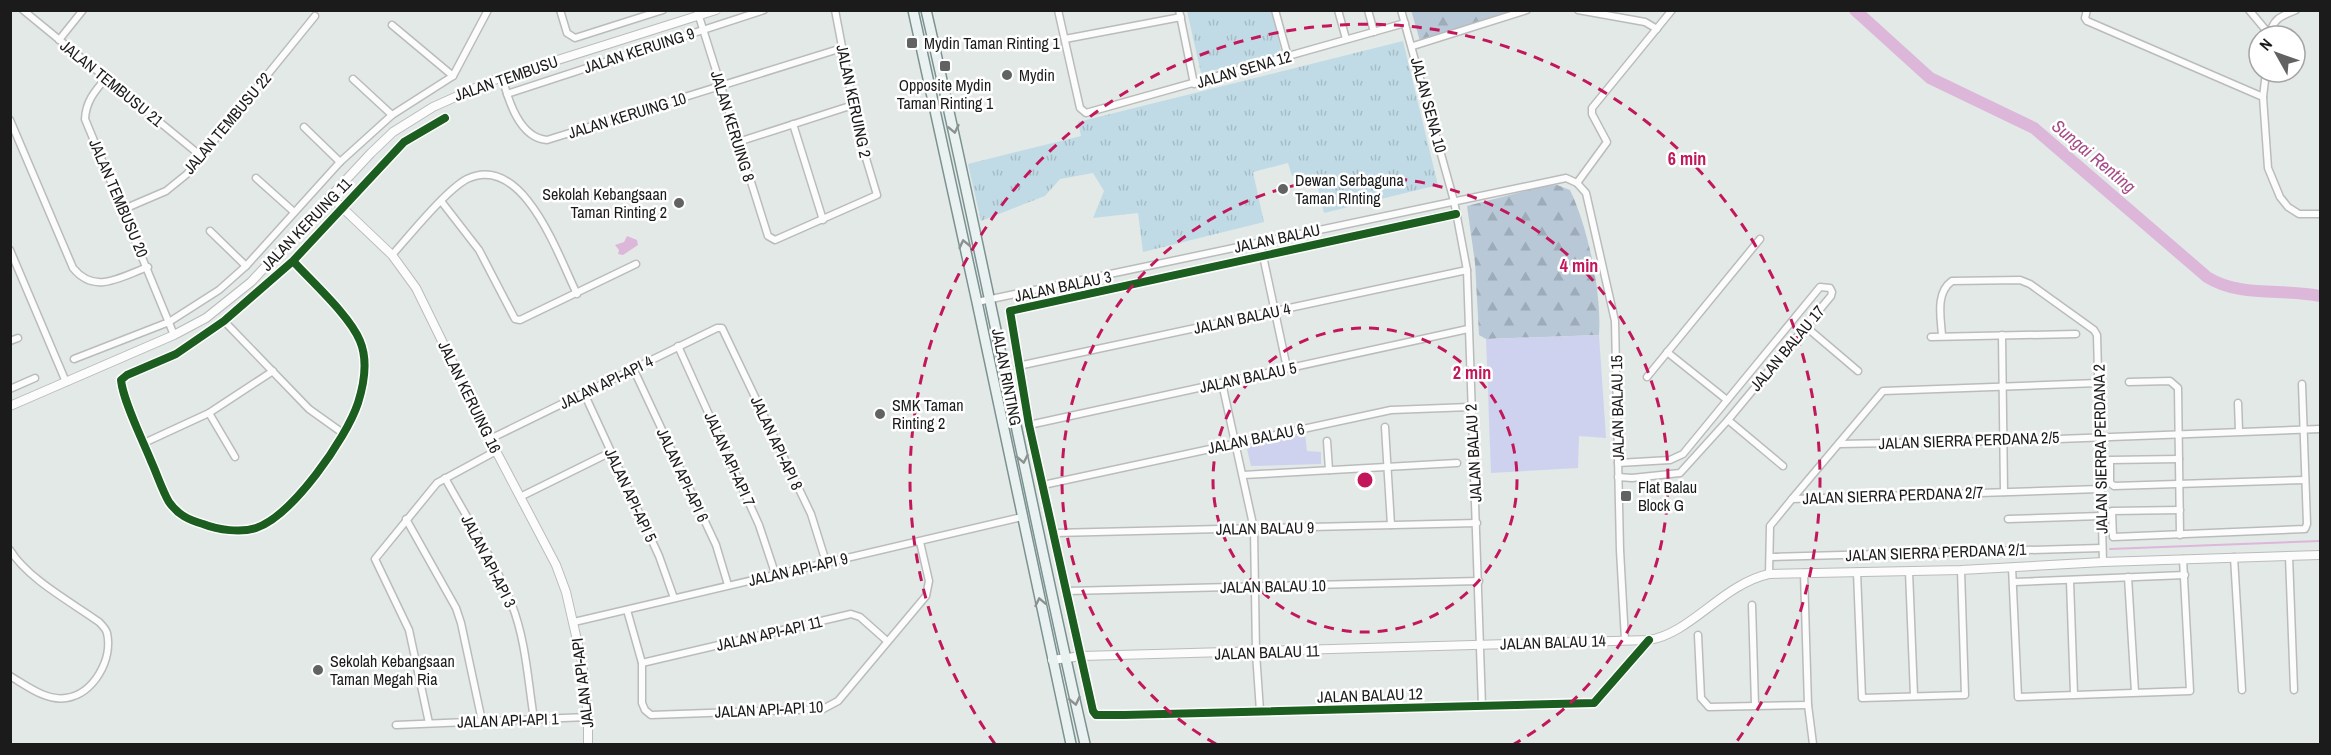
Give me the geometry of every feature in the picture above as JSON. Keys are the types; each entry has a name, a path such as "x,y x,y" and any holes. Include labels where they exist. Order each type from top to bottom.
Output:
{"main road":[{"name":"JALAN RINTING","path":"913,10 1071,744"},
{"name":"JALAN RINTING","path":"926,10 991,299 1042,556 1084,744"}],"street":[{"name":"JALAN TEMBUSU 21","path":"23,10 201,156"},
{"path":"59,40 83,10"},
{"path":"74,359 169,322 219,290 246,266 340,162 392,114 422,93 453,76 488,10"},
{"path":"560,10 571,36 575,38 663,10"},
{"name":"JALAN TEMBUSU","path":"10,406 174,335 206,318 251,282 393,132 433,107 460,92 502,77 698,13 716,10"},
{"name":"JALAN KERUING 9","path":"507,94 764,10"},
{"name":"JALAN KERUING 2","path":"823,220 877,195 859,135 835,10"},
{"path":"1058,10 1065,39 1180,14 1194,84"},
{"path":"1275,10 1288,57"},
{"path":"1338,10 1346,39"},
{"path":"1368,10 1374,32"},
{"name":"JALAN SENA 10","path":"1401,10 1413,46 1454,201"},
{"path":"1413,46 1527,10"},
{"path":"1578,10 1645,22 1657,29"},
{"path":"1576,183 1607,142 1592,114 1592,108 1672,10"},
{"path":"2087,10 2085,18 2087,21 2264,97"},
{"path":"2250,10 2261,24"},
{"path":"2273,24 2274,21 2296,10"},
{"name":"JALAN KERUING 8","path":"698,13 768,236 775,240 823,220"},
{"name":"JALAN TEMBUSU 22","path":"124,209 166,191 187,174 315,16"},
{"name":"JALAN SENA 12","path":"1065,39 1080,108 1086,113 1405,23"},
{"path":"392,25 453,76"},
{"name":"JALAN KERUING 10","path":"507,94 516,117 534,135 541,140 547,140 843,48"},
{"path":"502,77 507,94"},
{"name":"JALAN TEMBUSU 20","path":"106,78 90,96 85,119 148,267 174,335"},
{"path":"353,79 392,114"},
{"path":"2265,84 2268,168 2280,197 2288,207 2299,214 2320,214"},
{"path":"738,142 853,105"},
{"name":"JALAN KERUING 11","path":"144,443 121,380 127,375 176,354 224,321 293,261 404,142 445,118"},
{"path":"10,120 73,268 79,275 96,283 108,282 148,267"},
{"path":"793,124 823,220"},
{"path":"304,127 340,162"},
{"path":"392,255 441,201 466,180 494,176 507,181 527,199 541,219 577,294"},
{"path":"256,178 294,212"},
{"name":"JALAN BALAU","path":"977,302 1566,178 1576,183"},
{"name":"JALAN BALAU 15","path":"1576,183 1586,193 1615,321 1618,477 1625,640"},
{"name":"JALAN KERUING 16","path":"330,196 392,255 416,288 496,451 556,565 574,622"},
{"path":"441,201 479,250 512,314 520,320 636,264"},
{"name":"JALAN BALAU 2","path":"1454,201 1467,270 1470,407 1482,645 1482,706"},
{"name":"JALAN BALAU 3","path":"1096,715 1092,711 1082,656 1029,424 1010,311 1456,214"},
{"path":"210,231 246,266"},
{"path":"1647,377 1760,239"},
{"path":"1260,242 1287,368"},
{"path":"10,250 66,382"},
{"path":"273,371 209,413 144,443 169,502 181,515 210,527 242,530 256,528 271,521 301,494 344,434 358,404 364,379 361,342 351,326 293,261"},
{"name":"JALAN BALAU 4","path":"1018,366 1467,270"},
{"name":"JALAN SIERRA PERDANA 2","path":"1942,336 1941,296 1952,281 2020,280 2030,284 2094,330 2097,335 2103,562"},
{"name":"JALAN BALAU 17","path":"1618,463 1676,459 1820,287 1830,288 1831,296 1728,420 1680,473 1632,478 1618,477"},
{"path":"224,321 316,416 344,434"},
{"path":"1805,326 1858,371"},
{"name":"JALAN API-API 4","path":"490,439 678,346 717,328 722,328"},
{"name":"JALAN API-API 8","path":"722,328 811,514 826,562"},
{"name":"JALAN BALAU 5","path":"1029,424 1467,329"},
{"path":"1930,337 2076,333"},
{"name":"JALAN SIERRA PERDANA 2/7","path":"2002,335 2004,492"},
{"path":"10,341 18,338"},
{"name":"JALAN API-API 7","path":"678,346 759,525 775,573"},
{"path":"1667,352 1727,400"},
{"name":"JALAN API-API 6","path":"633,368 716,545 728,585"},
{"path":"10,389 35,378"},
{"path":"2129,382 2170,381 2178,388 2181,535"},
{"path":"1222,382 1254,529 1256,652 1260,711"},
{"path":"1792,499 1881,392 1886,390 2098,383"},
{"path":"2180,510 2112,511 2113,537 2305,530 2307,524 2302,384"},
{"name":"JALAN API-API 5","path":"584,393 659,556 674,598"},
{"path":"2238,403 2239,431"},
{"name":"JALAN BALAU 6","path":"1043,485 1390,410 1470,407"},
{"path":"209,413 235,457"},
{"path":"1728,420 1783,466"},
{"path":"1385,427 1391,525"},
{"name":"JALAN SIERRA PERDANA 2/5","path":"1839,444 2003,441 2179,432 2320,429"},
{"path":"1327,441 1329,470"},
{"path":"429,723 409,630 375,559 431,489 446,478 496,451"},
{"path":"520,496 611,452"},
{"path":"2180,459 2109,462 2110,483 2114,486 2306,480"},
{"path":"1243,475 1457,463"},
{"name":"JALAN API-API 3","path":"446,478 513,606 520,633 534,719"},
{"name":"JALAN SIERRA PERDANA 2/7","path":"1769,574 1770,526 1792,499 2100,489"},
{"path":"2008,519 2101,516"},
{"name":"JALAN API-API 9","path":"574,622 775,573 920,542 1022,517"},
{"path":"406,519 456,608 482,721"},
{"name":"JALAN BALAU 9","path":"1054,533 1477,523"},
{"name":"JALAN API-API 10","path":"627,610 642,663 642,703 645,710 651,714 823,709 838,701 929,589 920,542"},
{"name":"JALAN SIERRA PERDANA 2/1","path":"1770,557 1997,549 2102,548"},
{"path":"10,550 24,567 99,622 107,631 107,645 105,663 90,687 76,695 64,698 37,693 10,676"},
{"path":"1649,640 1669,634 1744,583 1769,574 1961,570 2103,562 2320,555"},
{"path":"2289,556 2294,690"},
{"path":"2234,557 2242,690"},
{"path":"2012,567 2018,697 2190,691 2183,560"},
{"path":"1857,572 1862,698 1965,695 1961,570"},
{"path":"1909,571 1914,696"},
{"path":"1804,573 1808,705 1813,744"},
{"path":"2014,582 2185,575"},
{"path":"2128,578 2135,692"},
{"path":"2070,580 2074,694"},
{"name":"JALAN BALAU 10","path":"1067,591 1479,581"},
{"path":"1752,604 1755,705"},
{"name":"JALAN API-API 11","path":"642,663 851,614 860,617 887,640"},
{"name":"JALAN API-API","path":"574,622 582,662 588,717 588,744"},
{"path":"1698,635 1701,698 1709,707 1808,705"},
{"name":"JALAN BALAU 14","path":"1482,645 1649,640"},
{"name":"JALAN BALAU 12","path":"1096,715 1595,703 1649,640"},
{"name":"JALAN BALAU 11","path":"1052,660 1082,656 1482,645"},
{"name":"JALAN API-API 1","path":"396,725 588,717"}],"green space":[{"path":"1411,10 1516,11 1420,41"},
{"path":"1187,11 1272,11 1282,55 1201,73"},
{"path":"1403,41 1438,185 1324,213 1317,184 1308,186 1304,173 1292,176 1288,163 1253,172 1264,222 1143,252 1138,213 1093,218 1104,191 1093,173 1060,179 1045,196 981,221 968,164 1081,136 1078,122"},
{"path":"1557,185 1570,190 1583,222 1596,281 1599,335 1486,339 1479,335 1475,263 1467,206 1544,186"}],"shaded area":[{"path":"627,236 637,240 638,245 623,255 618,254 619,250 615,245 624,242"},
{"path":"1599,335 1606,438 1579,436 1578,468 1491,473 1486,339"},
{"path":"1305,434 1307,451 1321,452 1321,464 1251,466 1246,445"}],"waterway":[{"name":"Sungai Renting","path":"1855,10 1930,78 2034,128 2207,277 2233,288 2320,296"},
{"path":"2110,549 2320,541"}],"cycle path":[{"path":"293,261 340,311 360,341 364,356 364,372 358,403 342,436 316,475 301,493 270,521 250,530 237,531 193,521 176,510 166,497 129,410 121,380 127,375 176,354 224,321 293,261 404,142 445,118"},
{"path":"1456,214 1010,311 1029,425 1093,711 1096,715 1124,715 1594,703 1649,640"}],"place":[{"name":"Mydin Taman Rinting 1","path":"912,43"},
{"name":"Opposite Mydin Taman Rinting 1","path":"945,66"},
{"name":"Mydin","path":"1007,75"},
{"name":"Dewan Serbaguna Taman RInting","path":"1283,189"},
{"name":"Sekolah Kebangsaan Taman Rinting 2","path":"679,203"},
{"name":"SMK Taman Rinting 2","path":"880,414"},
{"name":"Flat Balau Block G","path":"1626,496"},
{"name":"Sekolah Kebangsaan Taman Megah Ria","path":"318,670"}]}
